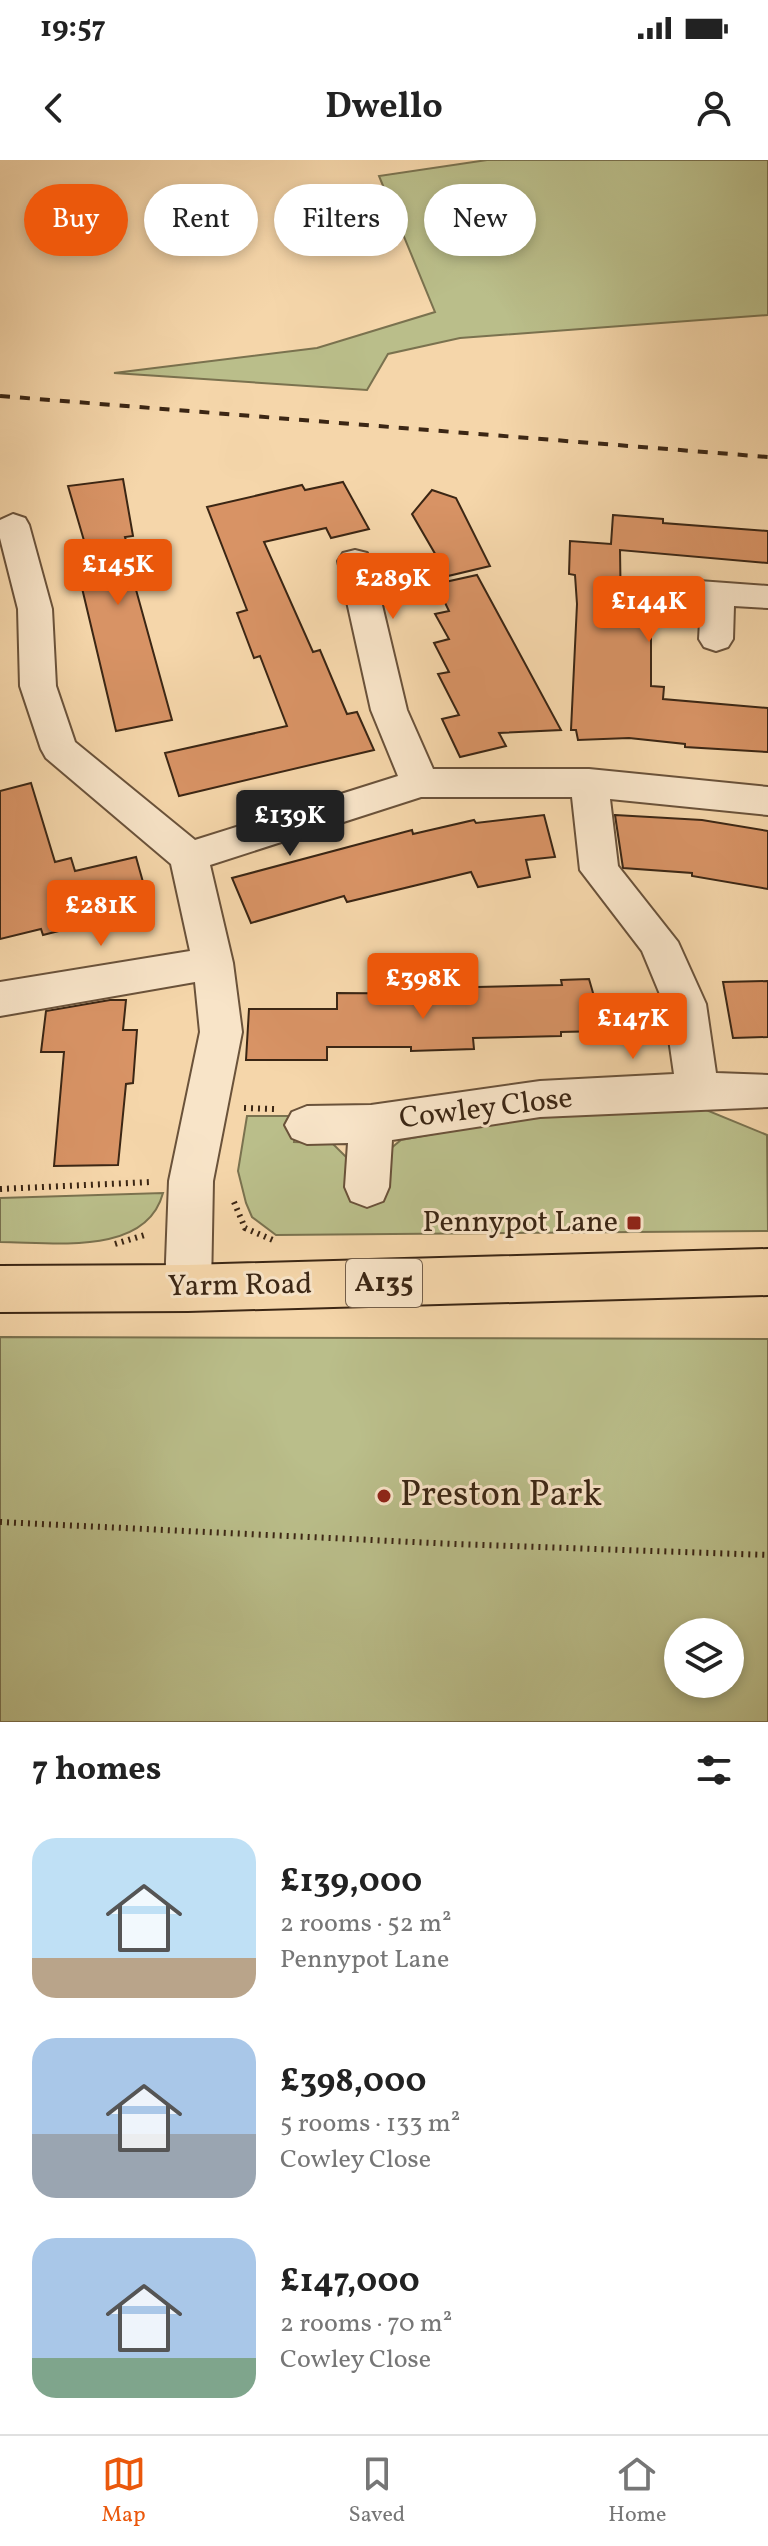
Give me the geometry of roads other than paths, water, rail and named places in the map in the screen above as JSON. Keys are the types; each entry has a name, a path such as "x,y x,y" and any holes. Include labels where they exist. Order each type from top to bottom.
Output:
{"main road":[{"name":"Yarm Road","path":"0,1289 188,1288 768,1272"}],"street":[{"path":"13,525 15,580 35,609 38,686 59,749 189,857 213,963 221,1032 191,1181 188,1288"},
{"path":"355,561 389,710 420,783"},
{"path":"362,596 415,589"},
{"path":"658,589 768,597"},
{"path":"716,639 718,593"},
{"path":"189,857 420,783 589,783 768,801"},
{"path":"589,783 599,870 658,942 685,1004 698,1091"},
{"path":"0,999 213,963"},
{"name":"Cowley Close","path":"307,1125 371,1124 540,1099 763,1091"},
{"name":"Cowley Close","path":"367,1187 371,1124"}],"railway":[{"path":"0,396 768,457"}],"place":[{"name":"Pennypot Lane","path":"634,1223"},
{"name":"Preston Park","path":"384,1496"}]}
